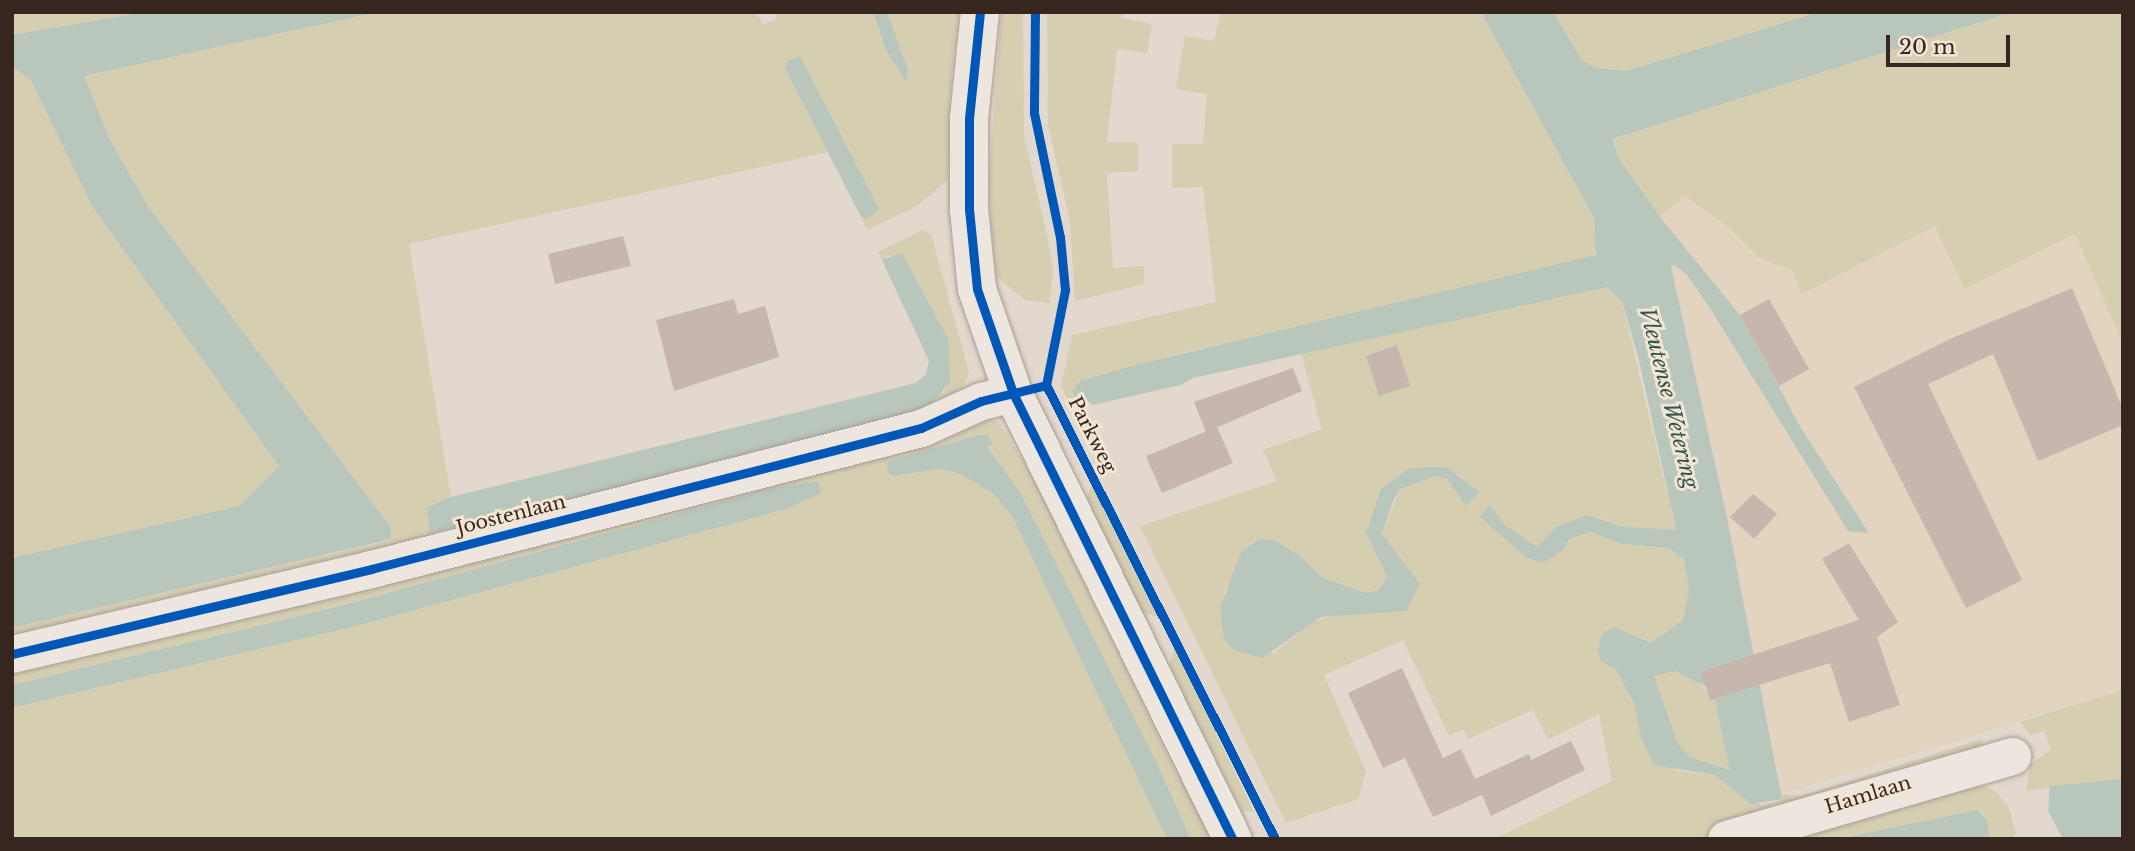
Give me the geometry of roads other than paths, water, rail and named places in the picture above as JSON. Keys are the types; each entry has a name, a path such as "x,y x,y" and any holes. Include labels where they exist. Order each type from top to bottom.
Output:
{"street":[{"path":"980,12 969,119 969,209 976,289 1013,393 1232,839"},
{"name":"Joostenlaan","path":"12,654 371,569 922,428 1013,393"},
{"name":"Hamlaan","path":"1726,839 2012,756"}],"water":[{"path":"145,12 378,12 84,76 110,140 147,205 390,526 391,539 12,628 12,558 239,506 279,466 92,206 31,80 12,66 12,35"},
{"path":"873,12 887,12 908,69 907,83 887,52"},
{"name":"Vleutense Wetering","path":"1481,12 1553,12 1582,60 1597,68 1626,71 1819,12 2012,12 1612,139 1618,157 1660,217 1740,315 1801,428 1869,533 1848,531 1711,310 1687,275 1675,265 1671,267 1726,513 1782,799 1751,804 1715,775 1654,765 1641,738 1634,703 1615,668 1601,662 1598,650 1602,634 1614,627 1651,643 1683,620 1689,590 1684,559 1669,548 1622,544 1590,532 1569,539 1562,551 1542,563 1527,558 1480,517 1490,505 1506,526 1537,547 1556,527 1587,515 1625,527 1676,530 1639,360 1622,301 1607,287 1193,378 1181,385 1092,405 1082,397 1076,399 1072,392 1080,381 1139,364 1596,255 1594,218","holes":["1676,671 1707,687 1715,701 1730,770 1690,757 1678,744 1654,676"]},
{"path":"800,56 879,209 867,219 861,217 785,68 786,62"},
{"path":"902,253 948,339 950,382 929,407 783,449 430,533 427,507 451,497 916,383 926,374 929,361 882,260"},
{"path":"978,435 987,435 993,444 987,447 1020,492 1155,759 1191,839 1167,839 1012,516 994,494 960,474 940,469 894,476 887,472 888,461"},
{"path":"1448,468 1479,492 1466,506 1447,479 1436,476 1400,489 1382,534 1420,584 1406,611 1321,617 1262,658 1234,650 1224,639 1220,608 1241,552 1260,539 1274,540 1299,555 1323,578 1366,593 1379,590 1387,577 1366,533 1381,489 1408,469"},
{"path":"818,481 822,493 786,509 360,625 12,708 12,685 340,606 768,489"},
{"path":"2123,779 2123,839 2062,837 2048,811 2050,786"},
{"path":"1978,810 1987,821 1989,839 1838,839"}]}
